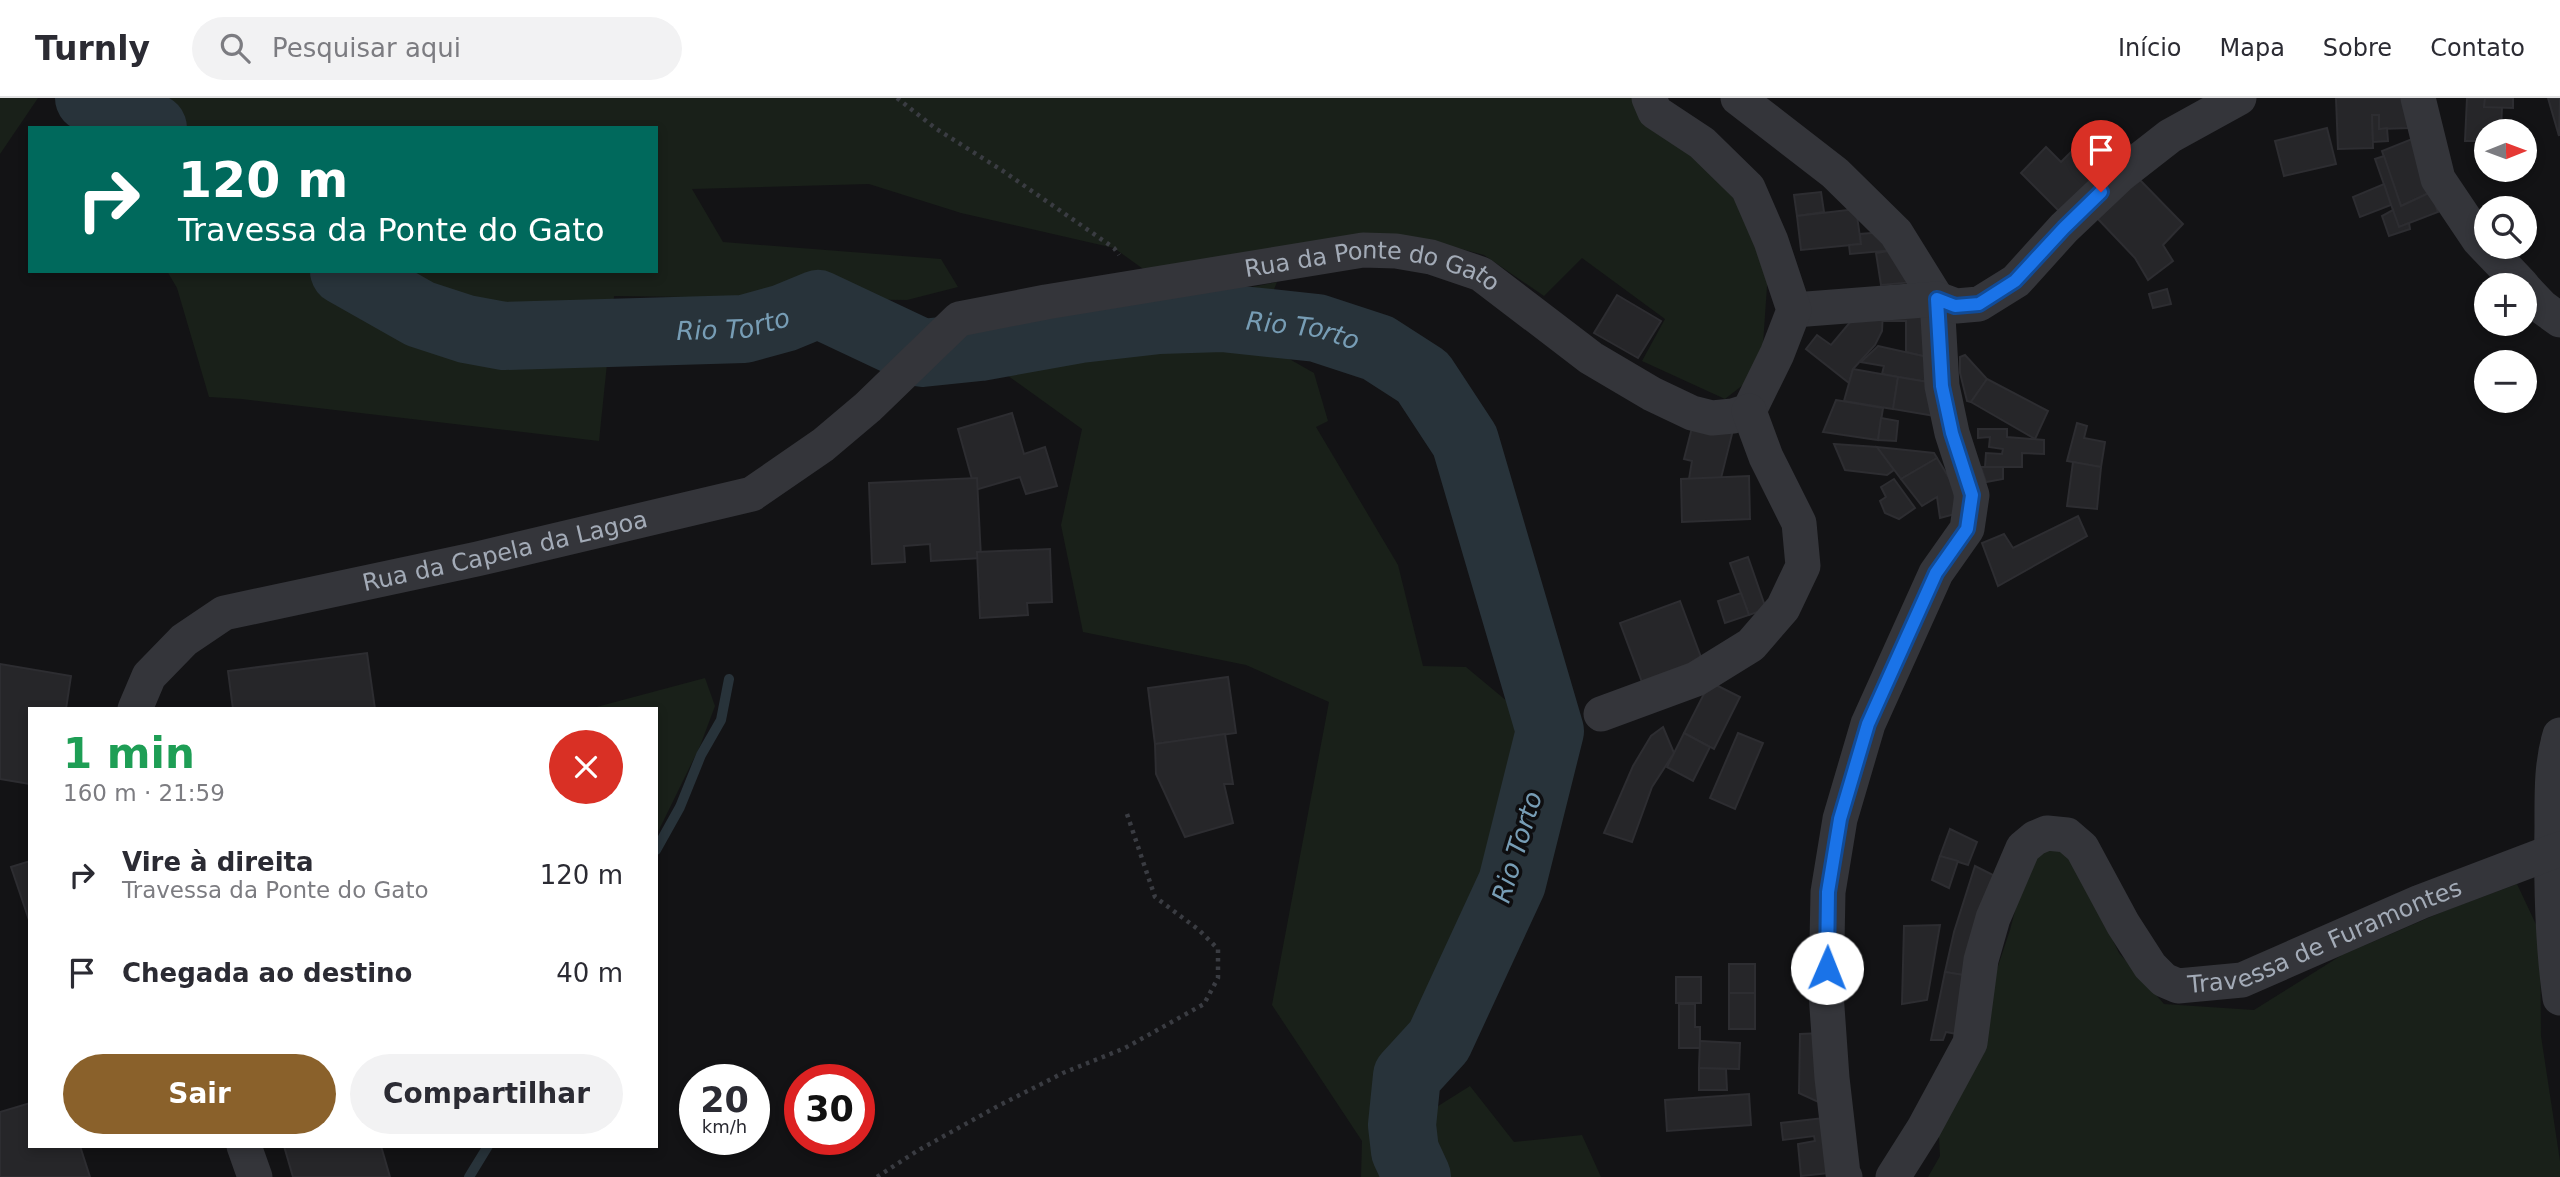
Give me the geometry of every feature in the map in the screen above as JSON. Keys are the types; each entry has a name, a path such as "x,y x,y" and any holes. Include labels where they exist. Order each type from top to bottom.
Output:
{"street":[{"path":"1601,714 1696,679 1751,645 1783,608 1803,566 1799,523 1766,457 1749,411 1777,354 1794,310 1771,241 1748,188 1702,143 1655,112 1649,98"},
{"path":"1738,98 1835,173 1896,233 1937,299 1942,386 1952,433 1972,495 1967,529 1936,573 1868,724 1840,819 1828,892 1826,993 1832,1078 1845,1177"},
{"path":"1794,310 1937,299 1955,306 1979,304 2015,281 2064,228 2120,174 2170,136 2239,98"},
{"path":"2418,98 2438,179 2479,240 2511,273"},
{"name":"Rua da Ponte do Gato","path":"960,319 1363,250 1396,251 1431,257 1481,274 1591,358 1652,394 1692,413 1713,418 1749,411"},
{"path":"2537,301 2560,320"},
{"name":"Rua da Capela da Lagoa","path":"136,707 149,676 184,640 224,613 477,559 752,494 823,445 960,319"},
{"path":"2560,735 2553,779 2556,850 2552,917 2560,998"},
{"name":"Travessa de Furamontes","path":"1893,1177 1924,1128 1970,1042 1981,960 1993,918 2023,848 2035,838 2047,833 2067,835 2082,848 2123,924 2150,966 2164,980 2178,986 2242,980 2420,902 2556,850"},
{"path":"245,1148 255,1177"}],"path":[{"path":"897,98 935,128 1003,171 1114,248 1141,287"},
{"path":"877,1177 917,1151 998,1106 1063,1073 1125,1048 1204,1004 1219,978 1218,948 1155,897 1127,814"}],"shaded area":[{"path":"0,98 38,98 0,154"},
{"path":"60,98 1638,98 1743,200 1768,272 1763,344 1748,381 1725,399 1642,361 1665,319 1582,258 1544,296 1484,255 1416,237 1146,271 1114,248 961,213 869,184 692,189 723,242 941,259 958,287 907,300 614,296 599,441 209,397 177,288 168,273 658,273 658,126 77,126"},
{"path":"1277,282 1254,339 1314,373 1328,421 1316,427 1398,565 1423,666 1466,667 1544,732 1506,881 1435,1038 1402,1074 1397,1125 1400,1153 1411,1177 1361,1177 1362,1141 1272,1005 1329,702 1246,665 1083,632 1061,525 1082,429 986,360 988,327 1169,302"},
{"path":"705,678 715,706 700,746 658,832 658,707 596,707"},
{"path":"2053,846 2075,862 2119,953 2164,1004 2254,1010 2342,955 2442,912 2517,884 2540,933 2541,1036 2560,1161 2560,1177 1928,1177 1940,1156 1938,1120 1988,996 2010,930 2029,857"},
{"path":"1470,1086 1514,1142 1582,1135 1601,1177 1433,1177 1419,1118"}],"building":[{"path":"2336,98 2409,98 2410,128 2379,129 2379,115 2372,115 2373,148 2338,149"},
{"path":"2467,98 2485,98 2484,107 2502,107 2502,119 2474,119 2474,141 2465,141"},
{"path":"2485,98 2513,98 2513,108 2484,107"},
{"path":"2548,98 2560,98 2559,136"},
{"path":"2372,115 2379,115 2379,129 2387,128 2388,141 2373,142"},
{"path":"2327,128 2336,164 2284,176 2275,141"},
{"path":"2087,136 2114,163 2063,215 2021,173 2046,147 2061,162"},
{"path":"2412,139 2431,192 2401,206 2382,151"},
{"path":"2384,156 2401,206 2431,192 2438,212 2399,227 2375,159"},
{"path":"2139,179 2183,224 2163,245 2173,261 2148,280 2135,258 2097,218"},
{"path":"2384,184 2391,205 2360,217 2353,197"},
{"path":"1821,192 1824,212 1797,216 1794,195"},
{"path":"1856,209 1861,244 1801,250 1797,216"},
{"path":"2393,210 2399,227 2409,223 2410,229 2389,236 2382,216"},
{"path":"1884,232 1895,250 1850,254 1849,245 1861,244 1860,234"},
{"path":"1895,250 1914,282 1881,285 1876,253"},
{"path":"2167,289 2171,304 2153,308 2149,294"},
{"path":"1617,295 1661,321 1638,358 1594,333"},
{"path":"1929,307 1932,358 1906,352 1906,321 1883,321 1883,310"},
{"path":"1883,310 1882,331 1875,345 1853,369 1849,383 1806,349 1817,335 1831,345 1851,321"},
{"path":"1878,346 1932,358 1934,383 1882,374 1884,366 1861,362"},
{"path":"1965,355 1987,379 1971,402 1967,401 1960,373 1960,357"},
{"path":"1853,369 1898,377 1893,409 1844,401"},
{"path":"1898,377 1934,383 1935,416 1893,409"},
{"path":"1987,379 2048,411 2035,439 1971,402"},
{"path":"1836,400 1883,408 1878,440 1823,432"},
{"path":"1012,413 1024,454 1045,447 1057,486 1026,494 1020,477 975,490 958,429"},
{"path":"1881,418 1898,421 1896,441 1878,440"},
{"path":"1694,420 1733,430 1721,478 1689,479 1692,461 1684,459"},
{"path":"2077,423 2087,426 2084,438 2105,442 2101,467 2067,461"},
{"path":"1978,429 2007,429 2007,437 2044,440 2044,454 2022,453 2022,467 1985,467 1986,453 2002,454 2003,449 1989,447 1990,437 1978,438"},
{"path":"1834,444 1877,447 1894,470 1887,475 1845,470"},
{"path":"1877,447 1934,453 1937,458 1901,479"},
{"path":"1937,458 1954,486 1955,514 1940,518 1937,497 1922,506 1901,479"},
{"path":"2073,462 2101,467 2097,509 2067,506"},
{"path":"1981,467 2003,467 2003,479 1986,482"},
{"path":"1749,476 1750,519 1682,522 1681,479"},
{"path":"977,478 981,558 931,561 930,544 904,546 905,562 872,564 869,483"},
{"path":"1894,479 1915,508 1899,519 1885,513 1880,501 1886,497 1881,487"},
{"path":"2078,516 2087,536 1998,586 1982,543 2004,534 2013,548"},
{"path":"1050,549 1052,602 1027,603 1028,615 980,618 977,552"},
{"path":"1748,557 1766,609 1749,615 1730,563"},
{"path":"1741,593 1749,615 1725,623 1718,601"},
{"path":"1680,601 1702,660 1642,682 1620,623"},
{"path":"367,653 375,707 233,707 228,671"},
{"path":"0,664 71,676 66,707 28,707 28,784 0,779"},
{"path":"1228,677 1236,733 1155,744 1148,688"},
{"path":"1710,682 1740,697 1714,749 1684,733"},
{"path":"1663,727 1674,753 1652,787 1632,842 1604,833 1633,766 1651,736"},
{"path":"1684,733 1710,747 1693,781 1667,767"},
{"path":"1738,733 1763,743 1735,809 1710,798"},
{"path":"1225,734 1233,784 1224,784 1233,823 1185,837 1156,774 1155,744"},
{"path":"1950,829 1977,842 1968,865 1940,856"},
{"path":"1940,856 1958,861 1949,888 1932,880"},
{"path":"28,862 28,917 11,867"},
{"path":"1975,866 1999,878 1970,976 1945,972 1954,932"},
{"path":"1940,925 1927,1000 1902,1004 1904,926"},
{"path":"1729,964 1755,964 1755,993 1729,993"},
{"path":"1945,972 1970,976 1962,1035 1946,1032 1943,1040 1931,1040"},
{"path":"1676,977 1701,977 1701,1003 1676,1003"},
{"path":"1729,993 1755,993 1755,1029 1729,1029"},
{"path":"1679,1004 1695,1004 1695,1027 1700,1027 1700,1048 1679,1048"},
{"path":"1823,1033 1827,1106 1799,1093 1800,1034"},
{"path":"1700,1041 1740,1043 1739,1069 1699,1068"},
{"path":"1699,1068 1726,1069 1727,1090 1699,1090"},
{"path":"1749,1094 1751,1125 1667,1131 1665,1100"},
{"path":"28,1104 28,1148 81,1148 90,1177 0,1177 0,1112"},
{"path":"1832,1117 1838,1172 1801,1176 1798,1144 1815,1141 1814,1136 1783,1140 1781,1123"},
{"path":"285,1148 382,1148 390,1177 293,1177"}],"waterway":[{"name":"Rio Torto","path":"89,98 149,126"},
{"name":"Rio Torto","path":"348,273 420,314 466,329 504,336 744,329 784,318 818,304 922,353 980,347 1080,329 1159,320 1222,318 1317,328 1378,348 1423,377 1465,441 1550,731 1512,883 1439,1041 1407,1076 1402,1125 1405,1151 1417,1177"},
{"path":"658,846 680,807 701,755 721,720 729,679"},
{"path":"469,1177 487,1148"}],"route":[{"path":"1827,968 1828,892 1840,819 1868,724 1897,654 1936,573 1952,554 1967,529 1972,495 1952,433 1942,386 1937,299 1955,306 1979,304 2015,281 2101,192"}]}
